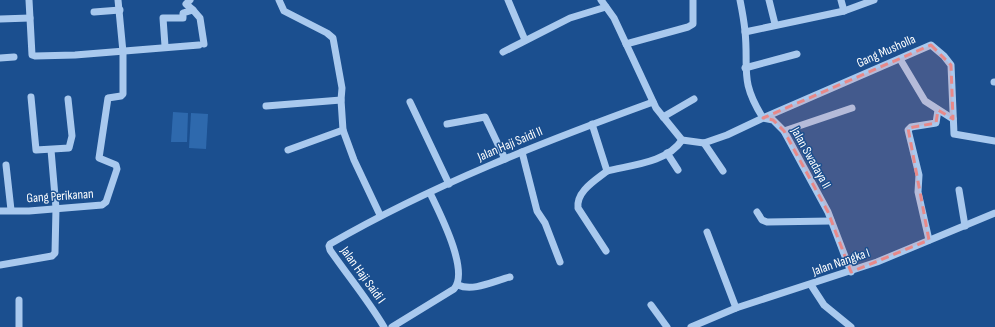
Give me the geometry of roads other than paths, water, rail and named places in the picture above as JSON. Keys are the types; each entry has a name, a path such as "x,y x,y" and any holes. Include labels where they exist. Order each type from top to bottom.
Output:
{"street":[{"path":"29,0 32,54 34,56 123,52 165,46 202,44 200,18 186,4 190,0"},
{"path":"118,0 123,52"},
{"path":"279,0 284,11 327,33 333,38 342,88 341,100 343,130 354,160 380,215"},
{"path":"508,0 525,40"},
{"path":"601,0 626,44 653,102 663,117 682,140 704,143 727,135 763,118 751,97 746,82 745,32 740,0"},
{"path":"626,44 688,27 693,24 693,0"},
{"path":"769,0 775,24"},
{"path":"841,0 844,11"},
{"path":"745,32 775,24 844,11 871,1"},
{"path":"503,52 570,18 606,7"},
{"path":"94,12 120,10"},
{"path":"165,46 163,18 183,18 183,13 193,10"},
{"path":"0,18 30,18"},
{"name":"Gang Musholla","path":"763,118 900,59 931,44 951,65 953,132 956,135 995,141"},
{"name":"Gang Perikanan","path":"0,211 29,211 104,204 117,169 116,165 99,158 108,98 121,96 123,94 123,52"},
{"path":"745,68 798,54"},
{"path":"0,58 14,57"},
{"path":"900,59 922,97 938,110 953,119"},
{"path":"31,97 36,150 69,148 72,136 68,99"},
{"path":"663,117 694,99"},
{"path":"266,106 341,100"},
{"path":"410,102 449,184"},
{"name":"Jalan Haji Saidi II","path":"380,215 505,159 592,124 653,102"},
{"path":"784,131 852,108"},
{"path":"929,240 918,192 919,175 908,130 911,127 936,123 938,110"},
{"path":"447,124 485,117 505,159"},
{"name":"Jalan Swadaya II","path":"763,118 773,120 784,131 831,221 851,272"},
{"path":"592,124 607,171"},
{"path":"288,150 343,130"},
{"path":"606,251 578,208 578,203 587,188 607,171 649,161 676,147 682,140"},
{"path":"704,143 722,171"},
{"path":"0,265 52,256 55,254 56,208 51,150"},
{"path":"522,152 537,211 544,222 560,262"},
{"path":"666,153 678,170"},
{"path":"6,165 11,210"},
{"path":"959,190 965,226"},
{"path":"392,327 454,289 458,284 458,267 448,232 430,193"},
{"path":"757,212 762,220 767,222 831,221"},
{"name":"Jalan Nangka I","path":"691,327 736,308 851,272 995,213"},
{"name":"Jalan Haji Saidi I","path":"380,215 329,246 354,284 370,303 384,327"},
{"path":"707,232 736,308"},
{"path":"458,284 464,287 472,288 510,277"},
{"path":"811,285 824,305 850,327"},
{"path":"19,300 19,327"},
{"path":"651,305 667,327"}]}
